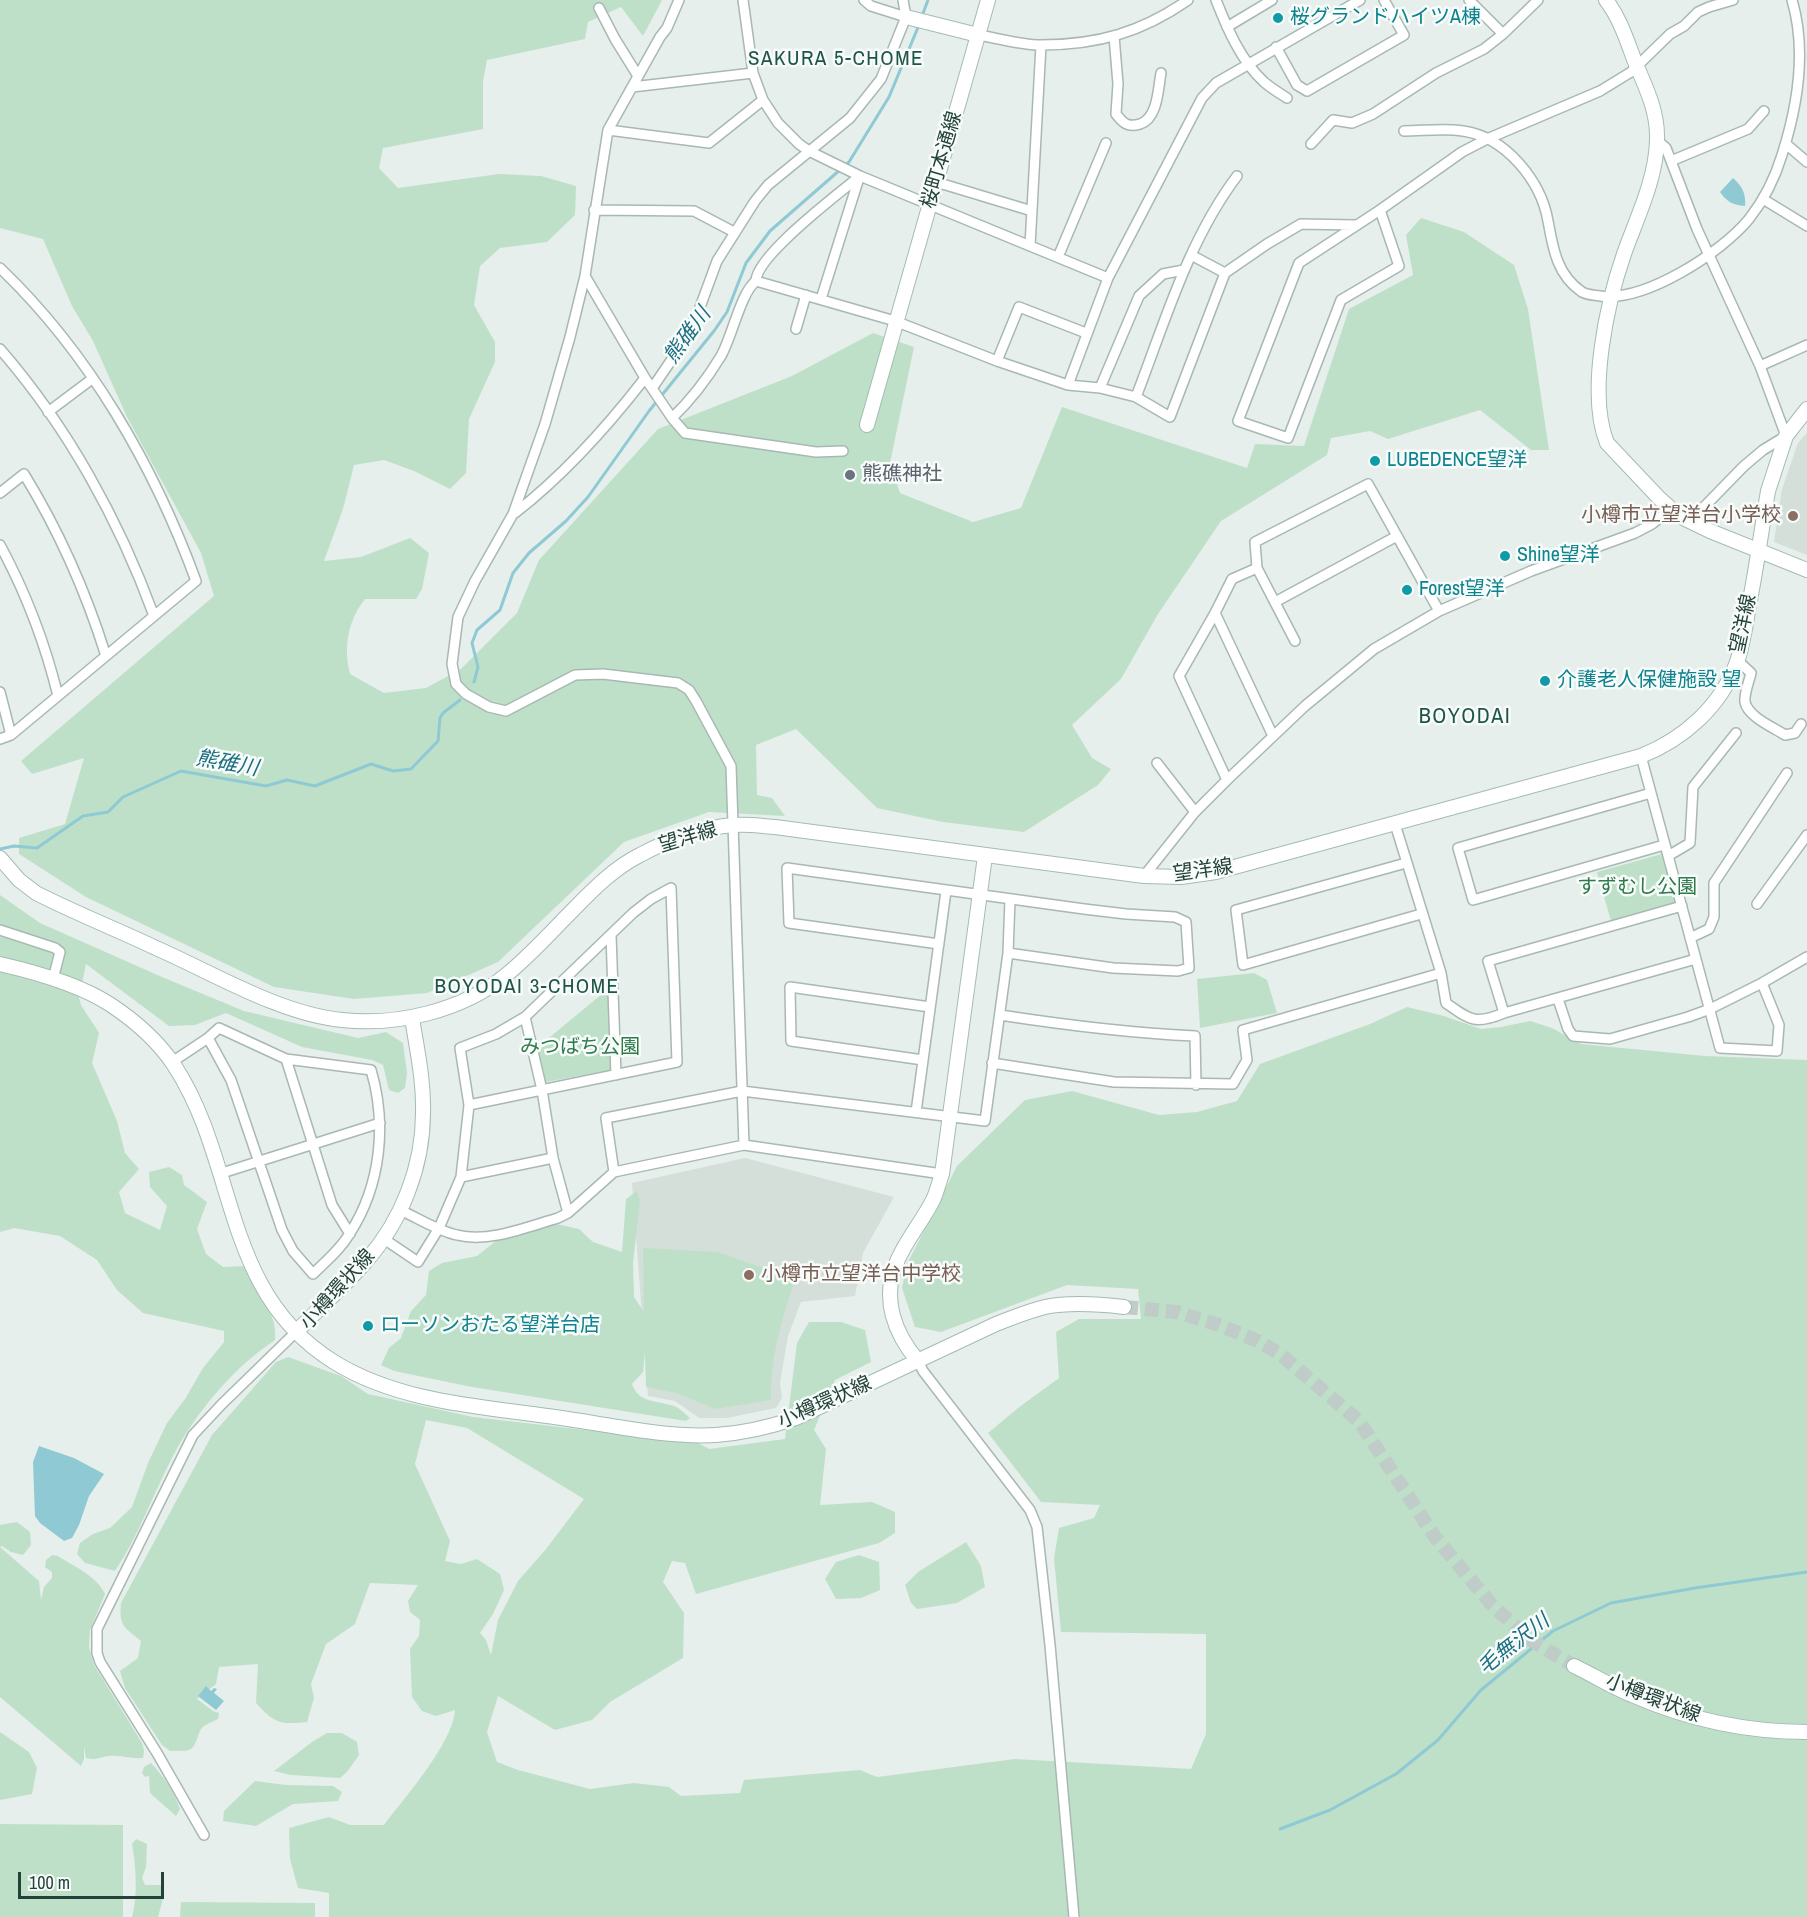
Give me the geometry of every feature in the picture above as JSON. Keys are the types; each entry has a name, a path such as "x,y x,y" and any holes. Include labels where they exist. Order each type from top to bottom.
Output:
{"street":[{"path":"679,0 667,28 608,130 585,276 545,424 513,514 475,581 458,617 452,664 456,684 466,694 489,708 506,711 576,675 603,674 678,683 689,690 696,700 731,766 744,1145"},
{"path":"743,0 753,73 763,100 790,136 809,151 860,176 1108,278"},
{"path":"864,0 871,6 916,20 978,35 1041,45 1082,42 1128,33 1165,16 1188,0"},
{"path":"903,0 916,20"},
{"name":"桜町本通線","path":"867,425 988,0"},
{"path":"1216,0 1227,27 1249,64 1264,82 1287,98"},
{"path":"1227,27 1272,0"},
{"path":"1068,385 1108,278 1202,98 1216,83 1360,0"},
{"path":"1276,47 1297,85 1307,91 1404,35 1384,0"},
{"path":"1469,0 1503,34"},
{"path":"1311,144 1333,120 1352,123 1373,114 1436,73 1484,48 1503,34 1538,0"},
{"path":"1606,0 1621,26 1654,106 1657,140 1655,165 1611,297 1600,373 1603,432 1607,443 1675,512 1710,531 1807,570"},
{"path":"1380,210 1399,266 1341,300 1288,438 1238,421 1299,263 1462,152 1600,91 1631,72 1670,34 1684,26 1698,12 1733,0"},
{"path":"1404,131 1464,131 1487,139 1509,154 1529,174 1538,190 1548,219 1552,248 1559,267 1572,284 1585,294 1611,297 1635,292 1666,280 1710,254 1748,220 1764,199 1803,87 1798,18 1792,0"},
{"path":"599,8 638,76"},
{"path":"655,390 683,343 699,310 717,261 755,201 768,185 850,118 874,90 916,20"},
{"path":"1114,36 1118,84 1116,114 1123,124 1133,126 1147,122 1153,113 1161,72"},
{"path":"1030,246 1041,45"},
{"path":"632,87 753,73"},
{"path":"608,130 709,142 763,100"},
{"path":"1671,161 1748,129 1764,111"},
{"path":"1144,876 1195,812 1227,780 1305,706 1374,649 1439,611 1542,567 1635,533 1675,512 1702,509 1744,466 1763,450 1786,436 1760,366 1697,229 1666,148 1657,140"},
{"path":"1058,257 1106,143"},
{"path":"1785,144 1807,162"},
{"path":"672,418 694,397 720,357 731,335 747,290 756,281 760,267 774,250 860,176"},
{"path":"821,299 860,176"},
{"path":"1136,397 1184,270 1222,195 1237,176"},
{"path":"936,182 1032,211"},
{"path":"1764,199 1807,226"},
{"path":"594,210 694,211 735,232"},
{"path":"756,281 895,321 997,361 1068,385 1100,388 1136,397 1170,417 1225,273 1300,224 1355,225"},
{"path":"1191,255 1225,273"},
{"path":"0,268 46,318 92,379 119,421 148,471 174,526 196,581 11,735 0,739"},
{"path":"1100,388 1139,296 1163,274 1184,270"},
{"path":"585,276 645,378 685,433 816,452 843,451"},
{"path":"796,329 807,295"},
{"path":"997,361 1019,307 1086,333"},
{"path":"1760,366 1807,345"},
{"path":"0,349 48,412 106,507 154,616"},
{"path":"513,514 565,469 624,405 645,378"},
{"path":"48,412 92,379"},
{"name":"望洋線","path":"412,1018 468,999 503,978 599,884 638,855 696,831 734,825 776,827 1144,876 1180,877 1216,872 1641,756 1669,743 1698,721 1716,701 1731,677 1737,660 1759,550 1768,491 1786,436 1807,409"},
{"path":"0,493 24,474 70,561 106,656"},
{"path":"1295,640 1257,568 1255,542 1368,484 1439,611"},
{"path":"1275,602 1397,536"},
{"path":"0,545 38,628 58,696"},
{"path":"1227,780 1179,676 1232,579 1257,568"},
{"path":"1215,612 1273,735"},
{"path":"1737,660 1751,673 1745,704 1750,712 1785,735 1795,733 1801,724"},
{"path":"0,692 11,735"},
{"path":"1668,856 1690,843 1693,787 1736,733"},
{"path":"1641,756 1720,1048 1777,1051 1779,1025 1762,983"},
{"path":"1157,763 1195,812"},
{"path":"1690,938 1709,929 1714,917 1714,883 1787,772"},
{"path":"1651,793 1458,848 1473,900 1665,845"},
{"path":"1395,824 1441,974 1446,1003 1470,1019 1491,1018 1696,959"},
{"path":"1757,904 1807,835"},
{"path":"985,856 942,1174 934,1198 896,1262 888,1294 896,1326 905,1346 962,1424 1030,1510 1037,1527 1074,1917"},
{"path":"0,858 19,880 55,903 220,978 297,1010 352,1021 389,1022 412,1018"},
{"path":"1406,863 1236,910 1243,965 1421,914"},
{"path":"939,944 789,923 787,868 1126,914 1175,917 1186,922 1189,968 1178,971 1113,968 1008,953"},
{"path":"384,1239 418,1262 439,1228 461,1177 470,1104 460,1048 496,1034 525,1017 633,913 651,899 671,888 677,1062 470,1104"},
{"path":"916,1112 946,891"},
{"path":"614,1172 606,1118 742,1091 985,1121 1008,953 1010,899"},
{"path":"1504,1013 1488,961 1682,906"},
{"path":"0,930 55,948 60,952 53,979"},
{"path":"611,935 616,1075"},
{"path":"1558,999 1568,1029 1574,1036 1610,1038 1648,1029 1710,1009 1807,957"},
{"path":"0,964 53,979 108,1003 150,1036 172,1062 196,1106 242,1245 253,1270 265,1293 297,1331 193,1435 97,1629 96,1647 100,1662 157,1753 204,1835"},
{"path":"992,1064 1114,1082 1233,1084 1247,1060 1243,1030 1441,974"},
{"path":"923,1060 791,1041 790,987 930,1007"},
{"path":"1000,1015 1134,1033 1195,1036 1196,1084"},
{"path":"525,1017 542,1090 553,1158 568,1213"},
{"name":"小樽環状線","path":"412,1018 421,1075 423,1114 421,1143 415,1169 400,1210 384,1239 297,1331 315,1348 341,1366 376,1383 395,1390 456,1403 674,1434 716,1435 765,1428 796,1418 996,1324 1038,1309 1095,1304 1124,1307"},
{"path":"172,1062 219,1028 286,1059 371,1070 380,1123 374,1176 366,1206 350,1234 313,1274 293,1251 282,1230 231,1080 208,1038"},
{"path":"286,1059 332,1205 350,1234"},
{"path":"219,1174 380,1123"},
{"path":"400,1210 455,1235 488,1236 558,1218 568,1213 614,1172 744,1145 942,1174"},
{"path":"461,1177 553,1158"},
{"name":"小樽環状線","path":"1574,1666 1630,1695 1683,1714 1731,1726 1784,1732 1807,1732"}],"shaded area":[{"name":"小樽市立望洋台小学校","path":"1807,433 1807,555 1774,542 1782,489 1798,443"},
{"name":"小樽市立望洋台中学校","path":"745,1158 894,1197 863,1253 855,1296 801,1302 788,1336 780,1383 782,1398 776,1408 727,1418 699,1418 675,1401 648,1396 632,1183"}],"green space":[{"path":"0,0 662,0 643,36 621,7 588,22 585,39 487,60 483,81 483,129 383,148 379,168 398,188 499,174 541,176 576,186 575,215 547,242 500,248 480,266 474,305 495,342 495,362 469,419 466,473 450,489 414,471 384,460 354,465 343,509 324,561 361,557 410,538 429,553 422,589 416,599 365,599 351,625 347,644 350,674 384,693 426,688 461,669 517,613 539,560 658,429 792,376 873,333 914,347 890,463 900,493 973,522 1021,508 1062,407 1247,468 1255,444 1304,446 1349,309 1413,275 1406,235 1421,218 1464,232 1514,265 1528,309 1549,450 1531,450 1480,410 1388,439 1370,431 1331,438 1327,455 1221,521 1158,614 1121,679 1072,725 1092,758 1111,769 1098,785 1024,832 943,822 877,808 796,729 756,745 757,795 772,798 785,816 709,812 624,842 498,962 427,993 354,999 274,987 86,897 19,854 19,838 65,824 84,758 32,774 21,761 214,596 201,553 127,417 93,341 72,306 43,239 0,228"},
{"name":"すずむし公園","path":"1662,854 1676,903 1611,921 1597,872"},
{"path":"0,895 40,923 244,1011 358,1038 386,1032 403,1043 407,1073 405,1088 398,1093 389,1090 383,1065 372,1060 302,1047 226,1013 195,1025 169,1026 86,964 79,998 99,1033 92,1063 117,1121 125,1153 139,1169 119,1192 125,1213 160,1230 167,1206 150,1187 149,1172 169,1167 182,1175 184,1185 207,1202 197,1229 206,1254 223,1267 244,1266 269,1310 275,1330 275,1340 231,1377 193,1423 173,1456 139,1529 115,1571 85,1563 77,1554 80,1543 93,1534 110,1528 132,1507 148,1463 167,1423 185,1399 203,1368 224,1342 224,1331 143,1313 117,1290 97,1260 60,1236 14,1228 0,1232"},
{"path":"1254,973 1267,980 1277,1013 1200,1028 1197,979"},
{"name":"みつばち公園","path":"608,989 611,1070 546,1082 538,1047"},
{"path":"1407,1007 1444,1016 1481,1029 1530,1021 1552,1028 1581,1044 1705,1056 1807,1060 1807,1917 329,1917 329,1893 298,1888 290,1859 289,1828 329,1817 350,1825 384,1825 437,1754 452,1723 455,1710 436,1716 422,1711 412,1697 410,1649 419,1636 420,1620 410,1612 408,1601 418,1585 370,1583 355,1624 326,1644 311,1684 314,1698 307,1722 278,1721 256,1703 258,1664 219,1667 216,1684 197,1699 219,1713 218,1719 201,1729 195,1744 189,1750 170,1751 162,1745 125,1688 120,1671 138,1658 141,1641 124,1625 121,1617 121,1603 212,1435 276,1362 288,1357 341,1376 368,1394 473,1417 698,1443 709,1449 785,1439 797,1343 809,1322 841,1322 865,1330 871,1362 835,1380 814,1430 826,1449 820,1505 872,1502 895,1512 895,1533 879,1543 696,1594 685,1563 672,1561 663,1582 684,1613 683,1658 610,1702 592,1720 555,1730 498,1696 487,1732 497,1762 518,1770 590,1789 634,1783 669,1787 681,1796 740,1793 744,1780 860,1770 877,1777 1015,1759 1191,1769 1206,1734 1206,1634 1061,1632 1054,1558 1059,1528 1094,1518 1100,1505 1041,1502 988,1433 1059,1378 1056,1332 1079,1319 1141,1319 1138,1289 1067,1285 941,1332 915,1327 902,1288 907,1264 957,1166 1025,1100 1072,1091 1159,1115 1197,1112 1237,1101 1260,1064 1370,1024","holes":["426,1420 467,1428 584,1499 518,1581 498,1620 491,1655 486,1640 480,1633 493,1614 504,1590 500,1574 477,1559 461,1564 445,1561 450,1541 415,1464"]},
{"path":"637,1191 640,1200 633,1263 634,1297 644,1312 643,1248 718,1252 795,1279 781,1324 772,1369 771,1400 715,1409 676,1393 646,1387 645,1352 643,1372 632,1384 635,1390 644,1398 681,1410 690,1418 686,1421 472,1387 394,1371 381,1365 389,1348 401,1338 411,1311 426,1295 429,1271 442,1263 477,1256 497,1240 556,1224 579,1229 593,1242 622,1252 626,1199"},
{"path":"17,1522 30,1532 31,1545 23,1555 0,1547 0,1525"},
{"path":"966,1542 981,1566 985,1587 957,1603 917,1609 911,1603 905,1585 918,1572"},
{"path":"0,1547 39,1581 41,1600 44,1587 52,1578 52,1572 45,1567 46,1560 52,1555 58,1556 84,1572 101,1588 105,1594 90,1630 89,1647 94,1665 142,1743 143,1758 106,1756 89,1759 86,1758 84,1746 84,1759 81,1766 0,1697"},
{"path":"859,1555 879,1562 880,1590 861,1598 836,1599 825,1579 836,1562"},
{"path":"0,1732 29,1752 37,1768 32,1794 0,1800"},
{"path":"327,1733 342,1733 357,1742 359,1755 340,1778 291,1775 274,1771 312,1742"},
{"path":"151,1763 175,1797 180,1809 176,1816 150,1793 149,1776 145,1777 142,1773 144,1767"},
{"path":"255,1781 286,1785 333,1786 342,1792 338,1801 293,1804 256,1826 223,1821 224,1811"},
{"path":"0,1824 123,1825 123,1917 0,1917"},
{"path":"136,1839 147,1844 146,1867 142,1878 145,1885 164,1887 158,1917 132,1917 136,1881 132,1844"},
{"path":"181,1902 315,1903 315,1917 180,1917"}],"water":[{"path":"1733,178 1743,190 1745,206 1731,202 1720,192"},
{"path":"39,1446 74,1458 104,1474 89,1496 72,1538 64,1541 40,1523 35,1516 33,1462"},
{"path":"206,1686 211,1691 214,1688 217,1689 214,1693 224,1701 216,1710 198,1696"}],"waterway":[{"name":"熊碓川","path":"922,16 928,0"},
{"name":"熊碓川","path":"474,682 478,667 472,643 477,630 500,610 513,573 529,553 566,521 588,497 649,411 714,331 727,312 746,263 770,231 849,162 889,97 919,25"},
{"name":"熊碓川","path":"0,849 14,846 37,848 83,816 108,812 123,797 181,771 266,786 287,780 315,786 371,764 393,771 411,769 438,741 440,718 443,713 460,700"},
{"name":"毛無沢川","path":"1280,1829 1330,1810 1396,1774 1438,1740 1481,1690 1553,1631 1611,1603 1807,1572"}],"tunnel":[{"path":"1124,1307 1177,1312 1219,1325 1258,1341 1280,1354 1359,1421 1435,1537 1492,1605 1529,1639 1574,1666"}],"place":[{"name":"桜グランドハイツA棟","path":"1278,18"},
{"name":"LUBEDENCE望洋","path":"1375,461"},
{"name":"熊礁神社","path":"850,475"},
{"name":"小樽市立望洋台小学校","path":"1793,516"},
{"name":"Shine望洋","path":"1505,556"},
{"name":"Forest望洋","path":"1407,590"},
{"name":"介護老人保健施設 望","path":"1545,681"},
{"name":"小樽市立望洋台中学校","path":"749,1275"},
{"name":"ローソンおたる望洋台店","path":"368,1326"}],"district":[{"name":"SAKURA 5-CHOME","path":"836,59"},
{"name":"BOYODAI","path":"1465,717"},
{"name":"BOYODAI 3-CHOME","path":"527,987"}]}
